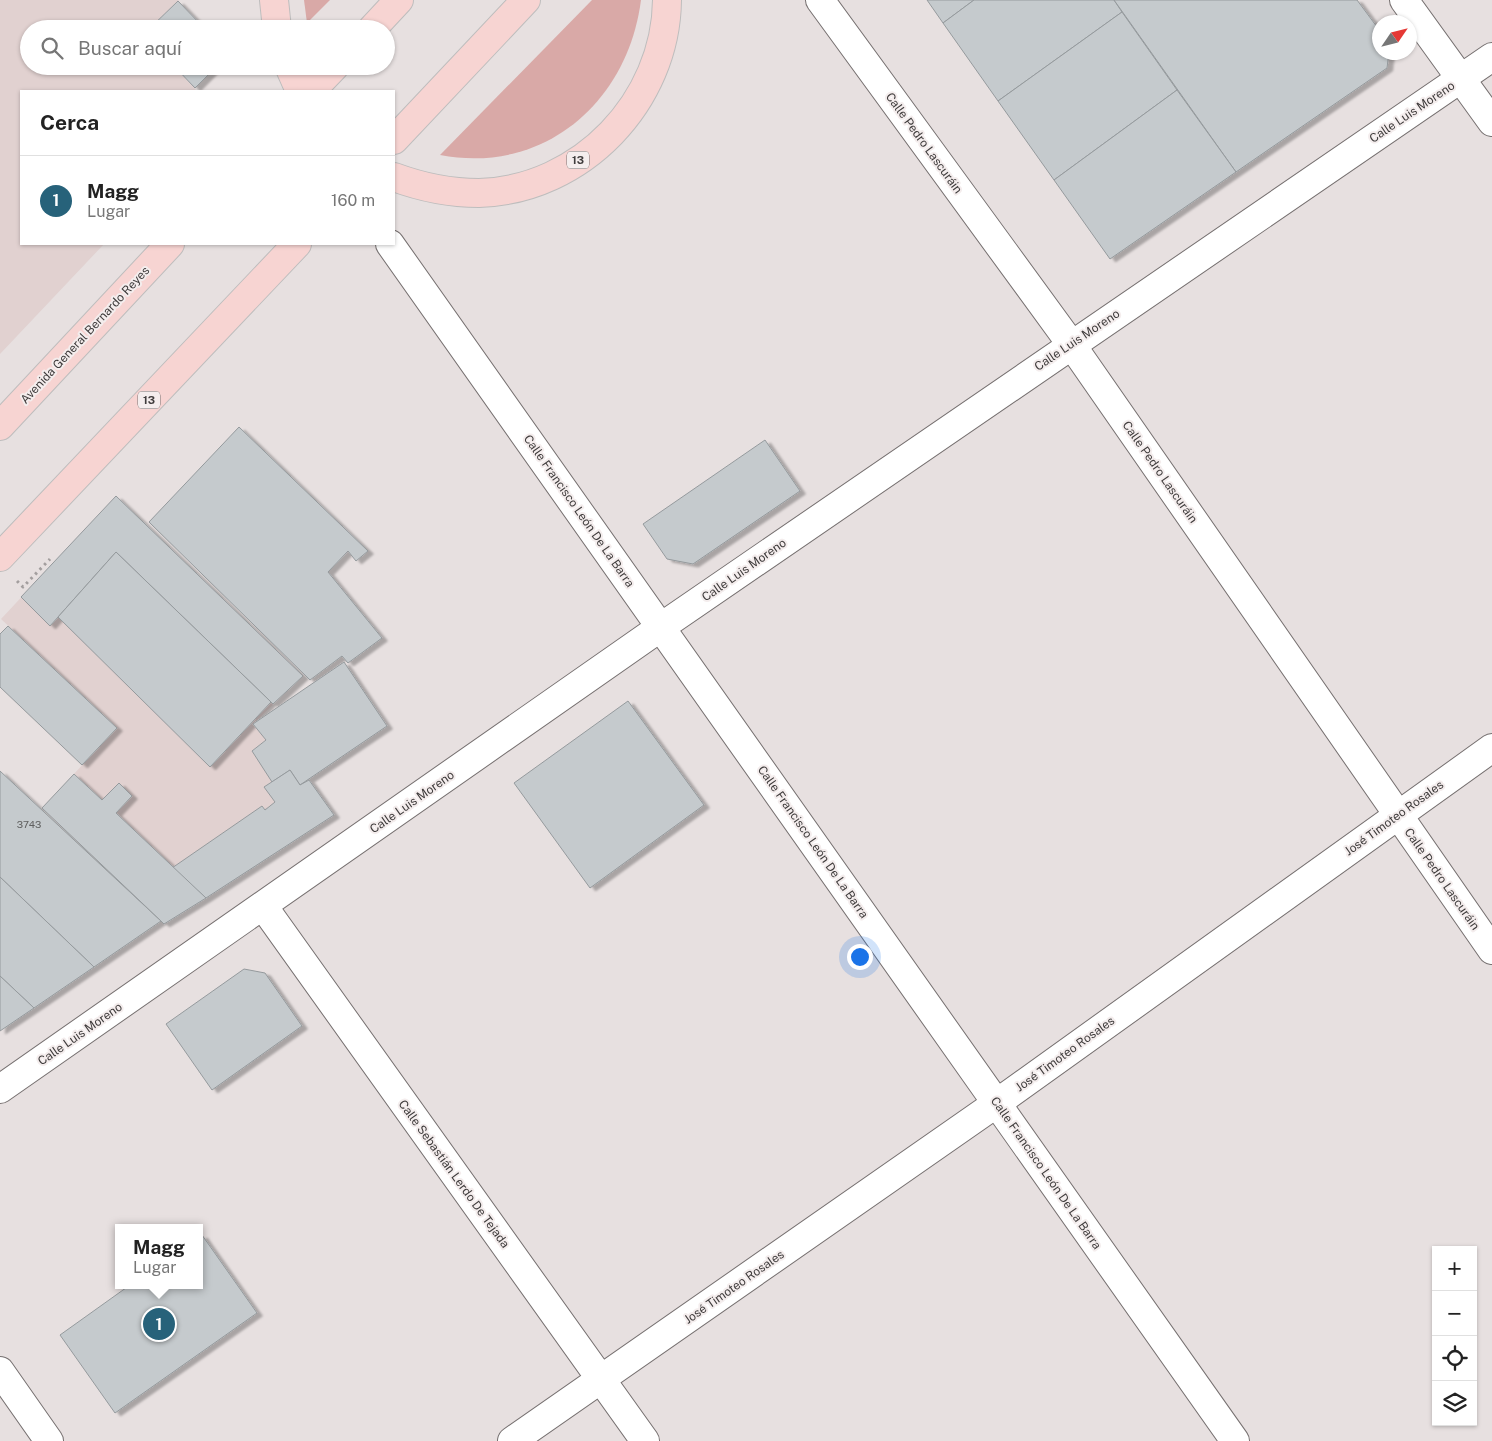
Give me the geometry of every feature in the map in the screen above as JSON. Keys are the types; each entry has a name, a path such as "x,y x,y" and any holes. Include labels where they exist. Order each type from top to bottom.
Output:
{"main road":[{"path":"274,0 276,20"},
{"path":"380,20 399,0"},
{"path":"395,139 526,0"},
{"name":"13","path":"395,177 442,191 480,193 519,187 557,174 598,147 630,113 651,78 667,23 667,0"},
{"path":"293,75 300,90"},
{"path":"312,90 326,75"},
{"name":"Avenida General Bernardo Reyes","path":"0,426 169,245"},
{"name":"13","path":"0,557 296,245"}],"street":[{"name":"Calle Pedro Lascuráin","path":"820,0 1071,344 1492,950"},
{"path":"1404,0 1492,122"},
{"name":"Calle Luis Moreno","path":"0,1089 661,627 1492,57"},
{"name":"Calle Francisco León De La Barra","path":"391,245 1235,1441"},
{"name":"José Timoteo Rosales","path":"512,1441 997,1103 1492,748"},
{"name":"Calle Sebastián Lerdo De Tejada","path":"263,906 644,1441"},
{"path":"0,1371 50,1441"}],"path":[{"path":"23,587 50,559"}],"shaded area":[{"path":"0,0 179,0 158,20 20,20 20,75 182,75 196,90 20,90 20,245 103,245 0,354"},
{"path":"304,0 330,0 310,20 307,20"},
{"path":"592,0 641,0 633,37 619,70 599,99 575,123 546,142 513,154 478,158 440,155"},
{"path":"116,496 303,676 253,724 266,740 252,751 272,781 300,785 309,780 334,815 164,924 42,808 117,728 1,619"}],"building":[{"path":"927,0 974,0 943,23"},
{"path":"974,0 1114,0 1122,12 998,101 943,23"},
{"path":"1114,0 1357,0 1372,20 1372,60 1388,60 1387,68 1236,172"},
{"path":"178,1 196,20 158,20"},
{"path":"1122,12 1177,90 1054,180 998,101"},
{"path":"183,75 208,75 195,88"},
{"path":"1177,90 1236,172 1110,259 1054,180"},
{"path":"239,427 368,551 356,561 348,551 328,572 382,638 348,663 342,656 310,680 149,522"},
{"path":"765,440 800,491 693,564 667,559 643,524"},
{"path":"116,496 303,676 273,704 116,552 50,626 21,597"},
{"path":"116,552 271,702 210,767 58,617"},
{"path":"8,626 117,728 82,765 0,687 0,634"},
{"path":"344,662 387,726 300,785 290,770 272,782 252,751 266,740 253,724"},
{"path":"628,701 704,805 590,888 514,783"},
{"path":"290,770 300,785 309,780 334,815 206,898 172,868 262,806 265,810 275,802 264,787"},
{"path":"0,771 161,921 94,967 0,877"},
{"path":"74,774 102,800 119,783 132,796 116,813 206,898 164,924 42,808"},
{"path":"0,877 94,967 34,1008 0,976"},
{"path":"244,969 265,973 302,1026 212,1090 166,1024"},
{"path":"0,976 34,1008 0,1031"},
{"path":"203,1236 257,1313 115,1413 60,1335 124,1289 203,1289"}],"place":[{"name":"Magg","path":"159,1324"}]}
